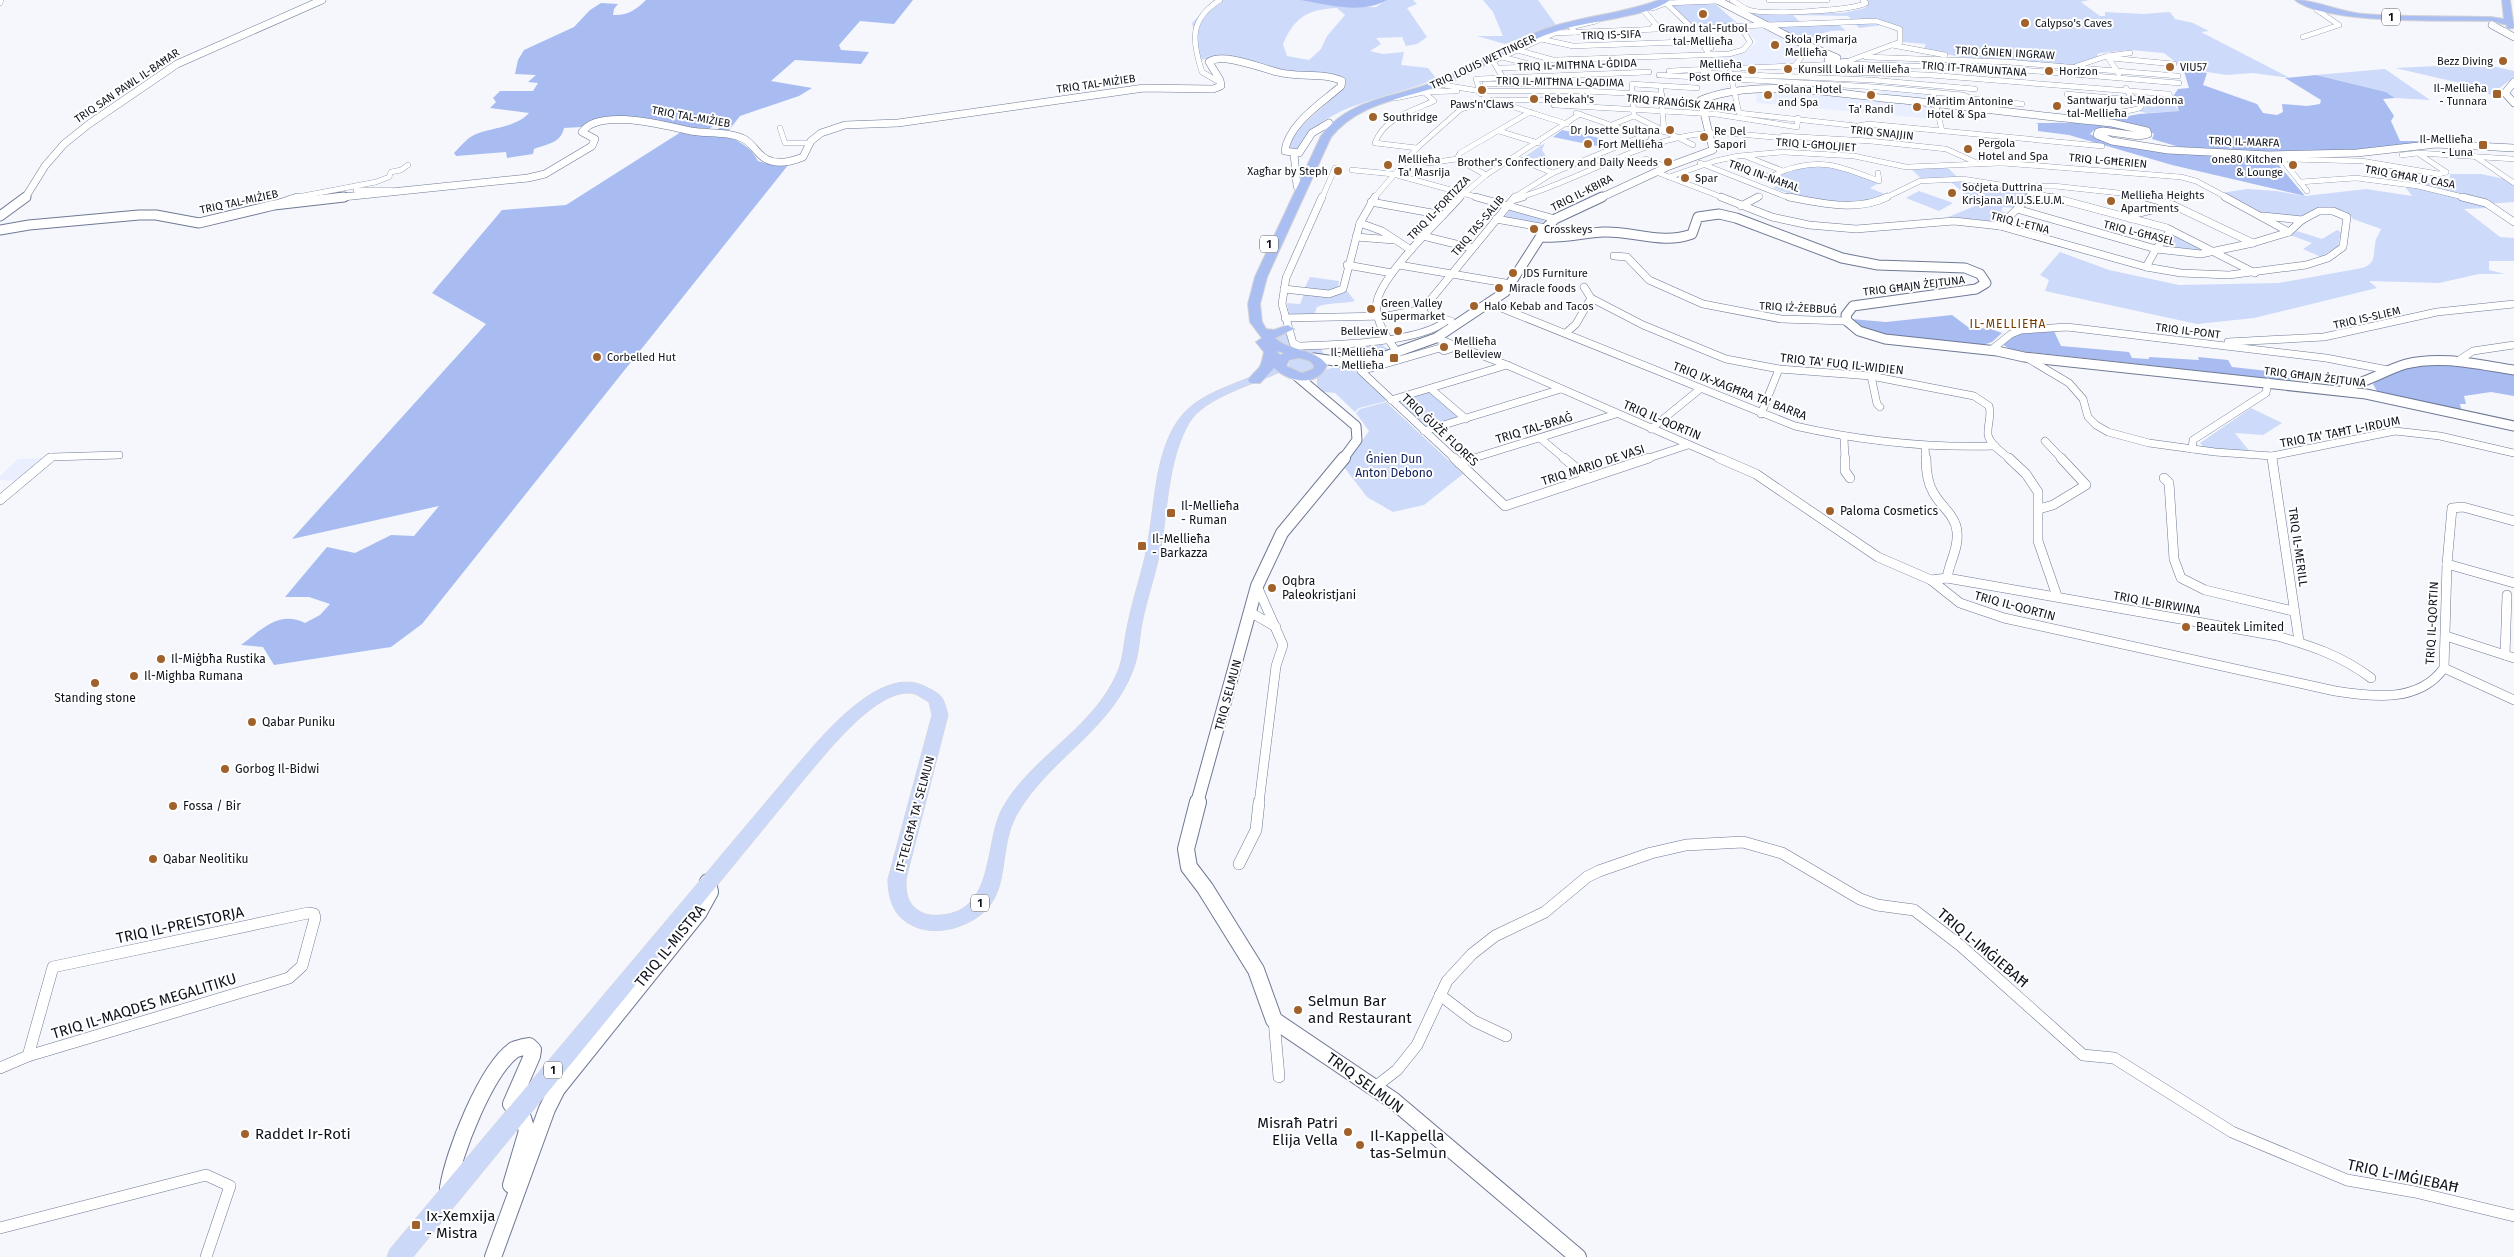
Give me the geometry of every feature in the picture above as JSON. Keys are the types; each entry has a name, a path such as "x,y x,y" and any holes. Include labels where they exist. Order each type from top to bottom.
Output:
{"highway":[{"name":"1","path":"2293,0 2318,10 2356,17 2491,22 2512,27 2506,0"},
{"name":"1","path":"2299,0 2326,10 2362,16 2491,22"},
{"path":"2491,22 2501,14 2497,0"},
{"name":"TRIQ LOUIS WETTINGER","path":"1262,332 1256,319 1254,304 1257,289 1324,141 1334,124 1348,114 1376,101 1438,84 1508,47 1548,32 1664,1"},
{"name":"TRIQ LOUIS WETTINGER","path":"1280,365 1250,328 1247,318 1248,297 1253,276 1329,123 1364,102 1430,85 1504,46 1534,33 1664,1"},
{"path":"1262,332 1275,334 1286,324"},
{"path":"1262,332 1278,347 1297,350 1316,368"},
{"name":"1","path":"1297,350 1285,357 1280,365 1296,376 1316,368"},
{"path":"1255,380 1268,368 1270,353"}],"main road":[{"name":"IT-TELGĦA TA' SELMUN","path":"708,882 800,773 869,702 890,690 911,688 929,692 936,699 940,715 897,879 897,892 901,905 909,915 929,923 944,923 963,917 978,905 991,886 1002,833 1011,810 1032,782 1108,702 1126,670 1136,618 1150,570 1166,474 1181,425 1198,406 1255,380 1280,365"},
{"name":"IT-TELGĦA TA' SELMUN","path":"1177,438 1201,412 1226,397 1252,387 1296,376"},
{"name":"TRIQ IL-MISTRA","path":"398,1257 708,882"}],"street":[{"name":"TRIQ SAN PAWL IL-BAĦAR","path":"0,216 25,198 45,166 64,144 177,64 322,0"},
{"path":"1220,0 1214,3 1196,21 1193,28 1195,52 1202,72 1221,83"},
{"path":"1504,78 1493,61 1555,33 1669,32 1699,28 1741,27 1764,25 1876,21 1900,28 1900,42 1860,58 1841,62 1764,25 1717,0 1664,1 1643,10 1571,27 1575,32"},
{"path":"1733,0 1750,10"},
{"path":"1772,2 1827,0"},
{"path":"1737,10 1848,10 1859,7 1866,2 1863,0"},
{"path":"1664,1 1691,27"},
{"path":"1630,29 1658,27 1643,10"},
{"path":"2303,37 2339,25 2318,10"},
{"name":"1","path":"2491,22 2514,37"},
{"path":"1516,50 1553,60 1729,54 1746,48 1750,39 1741,27"},
{"name":"TRIQ IS-SIFA","path":"1541,40 1572,46 1712,41 1699,28"},
{"path":"1613,31 1637,58 1655,74 1661,86 1664,132"},
{"path":"1669,32 1694,55"},
{"path":"1704,41 1711,48 1705,48 1710,54"},
{"path":"1796,41 1828,62 1837,82"},
{"path":"1613,45 1624,59"},
{"path":"1695,74 1731,80 1767,82 1872,80 1974,89 1960,59 1892,45"},
{"path":"1794,66 1806,50"},
{"path":"2075,68 2108,57 2130,53"},
{"path":"1498,68 1540,66 1502,56"},
{"path":"2108,57 2173,63"},
{"path":"2066,118 2078,114 2125,114 2143,106 2127,91 2118,71 2108,57"},
{"path":"1860,58 1876,87"},
{"name":"TRIQ ĠNIEN INGRAW","path":"1860,58 1960,59 2178,76"},
{"path":"1221,83 1209,62 1213,59 1227,59 1284,74 1340,78 1342,81 1341,86 1301,122 1289,136 1284,148 1294,153 1299,153 1312,134 1329,123"},
{"path":"1924,59 1929,75"},
{"path":"1594,60 1604,73"},
{"path":"1695,74 1841,62 2011,70 2179,83"},
{"name":"TRIQ IT-TRAMUNTANA","path":"1841,62 1848,72 1929,75 2169,94 2173,101"},
{"path":"2008,62 2020,91"},
{"path":"2053,65 2068,96 2135,100"},
{"path":"1794,66 1805,90"},
{"path":"1632,81 1655,74 1730,72 1963,95 1973,99 2022,104"},
{"path":"1730,72 1739,113 1857,126 1869,124"},
{"name":"TRIQ IL-MITĦNA L-ĠDIDA","path":"1581,83 1604,73 1655,74"},
{"path":"1695,74 1709,135"},
{"path":"1765,75 1770,90"},
{"path":"1451,78 1458,86"},
{"name":"TRIQ IL-MITĦNA L-ĠDIDA","path":"1477,81 1504,78 1544,80"},
{"path":"1484,102 1477,81 1544,80 1581,83 1632,81 1661,86 1697,88"},
{"path":"1544,80 1552,101 1580,114 1614,124 1659,143"},
{"path":"1632,81 1634,116"},
{"path":"2514,82 2505,93 2514,103"},
{"name":"TRIQ TAL-MIŻIEB","path":"0,230 29,224 139,215 156,215 199,223 274,205 485,181 521,179 545,174 592,146 595,139 582,132 586,126 597,121 648,121 692,131 726,134 744,139 767,160 798,160 806,153 810,143 821,133 845,126 898,123 1144,88 1213,89 1221,86 1221,83"},
{"name":"TRIQ IL-MITĦNA L-QADIMA","path":"1438,84 1480,91 1547,91 1581,83 1593,92 1662,95"},
{"path":"1324,141 1345,119 1361,109 1384,101 1424,92 1473,90"},
{"path":"1701,100 1715,92 1770,90 1935,102 2085,120"},
{"path":"1416,148 1375,143 1381,130 1396,119 1434,101 1424,92"},
{"path":"1552,101 1593,92"},
{"path":"1933,92 1942,131"},
{"path":"1493,100 1567,124"},
{"name":"TRIQ FRANĠISK ZAHRA","path":"1284,289 1329,294 1343,289 1347,265 1360,223 1371,202 1416,148 1461,109 1493,100 1552,101 1703,113 1797,127 1798,118"},
{"path":"1963,106 1993,107"},
{"path":"1457,159 1460,153 1530,112"},
{"name":"TRIQ IL-FORTIZZA","path":"1377,316 1378,301 1392,273 1423,236 1465,192 1486,175 1516,158 1580,114"},
{"path":"1792,114 1869,124 2102,146"},
{"path":"2078,114 2085,120"},
{"path":"1614,124 1634,116 1693,145"},
{"name":"TRIQ IL-MARFA","path":"2085,120 2134,126 2148,133 2139,136 2105,131 2096,133 2099,137 2112,141 2182,151 2268,155 2357,153 2430,144 2514,148"},
{"path":"780,128 785,143 810,143"},
{"path":"1499,131 1538,143"},
{"path":"1509,202 1552,173 1655,131"},
{"name":"TRIQ TAS-SALIB","path":"1423,309 1509,202 1545,191 1659,143 1693,135 1709,135"},
{"name":"TRIQ SNAJJIN","path":"1709,135 1783,135 1870,141 1946,149 1976,163"},
{"name":"TRIQ IL-KBIRA","path":"1316,368 1392,357 1436,338 1505,292 1555,219 1602,194 1712,150 1709,135"},
{"path":"1783,135 1786,147"},
{"path":"1732,136 1741,156 1783,171"},
{"name":"TRIQ L-GĦOLJIET","path":"1669,177 1700,163 1774,151 1856,156 1905,167"},
{"path":"1294,153 1297,163 1294,180 1297,186"},
{"path":"2268,155 2284,159 2349,159 2383,162 2439,174 2446,172 2418,153"},
{"path":"2402,155 2418,153 2514,159"},
{"path":"2475,157 2512,181"},
{"path":"1408,158 1429,163 1457,159 1486,175"},
{"path":"1516,158 1552,173"},
{"path":"1646,159 1667,167"},
{"name":"TRIQ IN-NAĦAL","path":"1688,159 1784,196 1825,204 1848,205 1879,201 1920,181"},
{"path":"2284,159 2283,161 2307,191"},
{"path":"1759,173 1770,177 1803,162 1816,162 1829,163 1879,181 1878,174"},
{"name":"TRIQ L-GĦERIEN","path":"1905,167 1976,163 2084,168 2181,178 2196,181 2289,232"},
{"path":"336,191 387,178 390,176 390,172 401,170 408,165"},
{"path":"1947,165 1963,179"},
{"path":"1905,167 1920,181 1963,179 2014,187 2171,230 2255,273"},
{"path":"1335,168 1286,278 1282,304 1286,324 1297,350 1388,340 1439,326 1447,320"},
{"path":"1352,170 1394,174 1509,202 1523,209 1555,219"},
{"name":"TRIQ L-ETNA","path":"1656,172 1772,217 1809,224 1856,229 1895,227 1938,221 2000,226 2146,267 2206,275 2255,273 2306,265 2328,258 2343,247 2347,218 2340,213"},
{"name":"TRIQ GĦAR U CASA","path":"2300,182 2356,178 2418,186 2486,203 2514,222"},
{"path":"2014,187 2054,186 2138,195 2174,205 2253,243"},
{"path":"274,205 299,195 336,191 406,190"},
{"path":"2000,226 2034,192"},
{"path":"1740,206 1760,196"},
{"path":"1371,202 1443,215"},
{"path":"1523,209 1531,203"},
{"path":"2131,219 2135,214 2174,205"},
{"name":"TRIQ L-GĦASEL","path":"2017,209 2156,249 2183,254 2215,252 2253,243 2289,232 2302,220 2319,212 2326,210 2340,213"},
{"name":"TRIQ GĦAJN ŻEJTUNA","path":"1544,233 1556,240 1610,232 1679,238 1692,234 1698,217 1719,214 1736,218 1842,258 1878,265 1965,268 1980,274 1986,283 1976,289 1853,306 1846,316 1847,321 1860,331 1885,339 1990,350 2024,356 2357,391 2514,426"},
{"name":"TRIQ L-GĦERIEN","path":"2258,216 2302,220"},
{"path":"1496,219 1544,233"},
{"path":"1360,223 1381,229 1394,240 1411,250"},
{"path":"2146,267 2156,249 2171,230"},
{"path":"1423,236 1472,248"},
{"path":"1356,237 1394,240"},
{"name":"TRIQ IŻ-ŻEBBUĠ","path":"1614,256 1627,257 1649,280 1703,304 1781,320 1847,321"},
{"path":"1347,265 1392,273"},
{"path":"1399,265 1511,284"},
{"path":"1566,333 1576,324 1591,298 1584,287"},
{"name":"TRIQ TA' FUQ IL-WIDIEN","path":"1591,298 1606,304 1643,325 1726,359 1779,369 1871,376 1974,396 1989,406 1991,414 1988,434 1995,446"},
{"name":"TRIQ IX-XAGĦRA TA' BARRA","path":"1489,303 1761,414 1795,426 1844,438 1925,448 1995,446"},
{"name":"TRIQ IS-SLIEM","path":"2226,346 2228,342 2324,337 2436,312 2514,304"},
{"path":"1286,324 1377,316 1414,309 1423,309 1424,314 1459,323"},
{"path":"1377,316 1388,340 1398,353"},
{"name":"TRIQ IL-PONT","path":"1990,350 2011,334 2052,327 2326,358 2388,370"},
{"name":"TRIQ IL-QORTIN","path":"1436,338 1507,365 1756,474 1878,557 1931,580 1948,596 1960,603 2004,618 2335,692 2357,694 2408,693 2423,689 2440,677 2444,668 2447,564 2452,508 2455,506"},
{"path":"1361,371 1440,348 1444,351 1458,346"},
{"path":"2456,362 2473,351 2514,346"},
{"name":"TRIQ TA' TAĦT L-IRDUM","path":"2024,356 2069,383 2083,399 2088,417 2108,432 2149,443 2272,456 2395,431 2432,434 2514,453"},
{"path":"2357,391 2388,370 2413,362 2456,362 2514,370"},
{"path":"1392,400 1507,365"},
{"path":"1316,368 1312,382 1320,394"},
{"path":"1761,414 1779,369"},
{"name":"TRIQ ĠUŻÈ FLORES","path":"1361,371 1505,506"},
{"name":"TRIQ SELMUN","path":"1279,1077 1274,1020 1256,970 1206,888 1189,868 1186,849 1257,586 1282,533 1351,450 1359,436 1359,431 1354,422 1296,376"},
{"path":"1871,376 1877,404 1880,407"},
{"path":"2357,391 2372,391 2370,386 2377,378"},
{"path":"2192,449 2192,443 2196,438 2266,393 2268,382"},
{"path":"1431,388 1466,418"},
{"path":"1424,431 1561,389"},
{"path":"1651,429 1700,389"},
{"name":"TRIQ TAL-BRAĠ","path":"1459,463 1616,414"},
{"path":"1540,438 1588,478"},
{"path":"1844,438 1845,471 1850,478"},
{"path":"2039,508 2053,505 2086,485 2045,440"},
{"name":"TRIQ MARIO DE VASI","path":"1505,506 1688,445"},
{"path":"1995,446 2013,460 2036,488 2040,497 2037,534 2040,552 2057,596"},
{"path":"1925,448 1927,476 1933,492 1957,528 1957,539 1949,564 1948,578"},
{"path":"0,500 51,457 119,455"},
{"name":"TRIQ IL-MERILL","path":"2272,456 2299,642"},
{"path":"2164,478 2169,483 2174,562 2178,575 2205,590 2294,612"},
{"path":"2455,506 2514,520"},
{"path":"1931,580 1942,573 1949,564"},
{"path":"2447,564 2514,583"},
{"name":"TRIQ IL-BIRWINA","path":"1931,580 1948,578 2057,596 2299,642 2353,665 2371,678"},
{"path":"1239,864 1256,830 1276,666 1283,645 1257,586"},
{"path":"2446,636 2509,657 2510,616 2508,595"},
{"path":"1250,612 1276,627"},
{"path":"2444,668 2514,700"},
{"name":"TRIQ L-IMĠIEBAĦ","path":"1375,1087 1397,1070 1417,1046 1447,981 1472,954 1495,936 1545,912 1587,877 1599,871 1651,853 1686,844 1743,842 1782,853 1860,899 1877,905 1914,910 1961,946 2083,1055 2114,1058 2232,1132 2347,1180 2415,1192 2514,1216"},
{"name":"TRIQ IL-MISTRA","path":"491,1257 547,1109 557,1089 699,912 710,892 708,882"},
{"name":"TRIQ IL-PREISTORJA","path":"28,1056 53,967 308,913 314,914 315,918 302,966 297,973"},
{"name":"TRIQ IL-MAQDES MEGALITIKU","path":"0,1068 28,1056 289,978 297,973"},
{"path":"1440,995 1474,1021 1506,1036"},
{"name":"TRIQ SELMUN","path":"1274,1020 1375,1087 1573,1254"},
{"name":"TRIQ IL-MISTRA","path":"452,1193 448,1188 450,1174 489,1078 516,1048 529,1046 532,1050 532,1056 517,1111 526,1131 491,1257"},
{"path":"0,1228 206,1175 230,1186 206,1257"}],"shaded area":[{"path":"646,0 913,0 894,24 860,21 839,45 841,50 869,52 861,64 795,60 771,81 812,88 799,96 740,116 729,130 720,131 718,130 720,126 713,126 706,131 600,118 581,127 564,128 557,140 534,149 533,154 507,158 506,152 456,156 454,153 471,136 517,122 529,113 490,108 496,102 493,98 500,91 533,91 538,83 528,82 536,75 515,74 518,60 524,50 574,27 590,10 601,3 618,4 614,9 613,15 618,15 631,12"},
{"path":"1299,0 1387,0 1366,7 1355,8"},
{"name":"Skola Primarja Mellieħa","path":"1760,27 1804,49 1792,65 1728,68 1717,56 1742,52 1748,49 1757,42 1745,29"},
{"path":"2183,68 2207,73 2203,85 2257,104 2263,113 2277,115 2283,112 2282,104 2307,106 2320,104 2321,100 2285,78 2316,75 2386,92 2395,98 2383,99 2394,116 2391,121 2400,141 2423,141 2429,144 2345,153 2190,150 2152,139 2154,134 2146,129 2113,119 2139,114 2179,111 2174,95 2178,89 2189,88"},
{"path":"1879,88 1931,93 1932,100 1882,95"},
{"path":"1755,92 1881,99 1931,104 1935,119 1757,103"},
{"path":"2036,123 2090,123 2119,126 2141,133 2094,130 2090,134 2106,142 2272,157 2305,196 2172,165 2069,135 2038,131 2038,124"},
{"path":"1562,130 1604,139 1597,146 1553,137"},
{"path":"681,132 725,137 744,145 758,161 771,165 789,164 422,624 391,647 274,665 263,647 241,645 263,628 279,620 296,620 305,623 320,615 330,604 309,597 285,597 327,547 355,553 391,535 414,536 439,506 292,539 486,324 432,293 502,210 566,205"},
{"path":"1952,315 1968,327 1991,329 2002,333 1992,342 1983,345 1880,334 1862,330 1851,319 1886,322"},
{"path":"2053,329 2061,346 2129,352 2132,358 2149,359 2149,357 2199,360 2198,357 2228,360 2232,367 2286,373 2291,381 2011,350 2002,344 2019,334"},
{"path":"2445,364 2514,373 2514,396 2491,392 2464,396 2466,404 2460,404 2462,412 2378,393 2373,384 2399,370 2425,365"},
{"path":"44,458 18,481 0,480 0,476 18,459"}],"green space":[{"path":"1214,0 1299,0 1349,7 1376,7 1386,0 1413,0 1417,4 1407,8 1427,37 1417,44 1406,46 1402,37 1376,38 1381,44 1370,51 1383,54 1404,52 1401,65 1428,68 1436,78 1340,112 1323,122 1308,135 1297,152 1286,150 1295,132 1345,87 1346,79 1292,73 1226,58 1200,60 1192,23","holes":["1337,8 1345,15 1327,36 1321,49 1309,60 1287,56 1283,44 1292,27 1304,16 1318,10"]},
{"path":"1483,0 1538,0 1556,25 1505,44 1477,36 1503,36 1493,12"},
{"path":"1867,0 2089,0 2081,2 2100,16 2105,16 2105,12 2143,14 2170,12 2175,19 2193,23 2209,31 2201,32 2290,78 2253,73 2226,75 2183,68 2164,53 2130,50 2097,54 2098,56 2074,67 1973,59 1923,50 1926,44 1903,42 1902,31 1896,31 1883,25 1859,28 1848,16 1793,15 1801,23 1768,24 1743,11 1843,13 1865,8 1869,3"},
{"name":"Grawnd tal-Futbol tal-Mellieħa","path":"1713,2 1737,23 1693,26 1670,4"},
{"path":"1837,23 1846,31 1823,33 1811,38 1810,43 1769,26"},
{"path":"2488,65 2514,71 2514,77 2493,93 2497,97 2460,83 2395,68 2438,66 2485,67"},
{"path":"2385,69 2430,100 2395,98 2386,92 2316,75"},
{"path":"2152,101 2172,102 2179,111 2147,113 2139,111 2147,106 2156,107"},
{"path":"1545,143 1542,150 1549,161 1546,168 1524,157"},
{"path":"1822,163 1879,183 1870,188 1887,195 1857,201 1829,202 1802,197 1773,188 1782,183 1773,179 1804,164"},
{"path":"1941,166 1948,168 1958,178 1923,180 1912,170"},
{"path":"2450,174 2481,174 2514,181 2514,202 2486,204 2489,207 2487,208 2464,209 2500,237 2514,238 2514,261 2489,261 2489,270 2505,274 2479,274 2439,283 2369,281 2377,288 2254,318 2197,324 2045,291 2049,280 2040,275 2060,252 2109,270 2179,285 2279,283 2362,268 2372,262 2376,241 2381,229 2353,219 2348,213 2335,209 2294,218 2263,215 2247,209 2221,193 2247,189 2305,196 2366,189 2412,196 2404,185 2415,184 2414,181 2450,185"},
{"path":"1968,181 2030,193 2014,208 2003,207 2001,211 2007,213 1996,224 1975,220 1974,218 1972,220 1948,217 1980,204 1976,204 1951,182"},
{"path":"1919,191 1953,203 1939,211 1906,198"},
{"path":"1512,207 1546,218 1540,226 1503,219"},
{"path":"2337,230 2341,232 2338,246 2321,257 2303,249 2312,243 2290,235 2297,231 2322,239"},
{"path":"2171,236 2175,236 2205,250 2205,252 2167,249 2163,246"},
{"path":"1310,277 1339,281 1338,288 1329,292 1304,289"},
{"path":"1347,291 1355,301 1321,305 1317,307 1314,315 1289,315 1287,303 1300,304 1304,294 1330,297"},
{"path":"1286,333 1291,346 1321,348 1325,358 1359,357 1361,353 1359,347 1382,345 1388,349 1378,356 1363,360 1328,359 1293,351 1269,337"},
{"path":"1300,358 1309,359 1316,366 1313,370 1300,373 1288,369 1289,361"},
{"path":"1349,365 1387,401 1359,408 1355,412 1335,393 1324,392 1317,385 1317,377 1327,369"},
{"path":"1430,390 1458,415 1457,419 1427,429 1396,400"},
{"name":"Ġnien Dun Anton Debono","path":"1386,402 1463,474 1424,505 1393,512 1367,497 1344,467 1369,431 1356,413 1360,409"},
{"path":"2251,408 2282,423 2263,435 2235,433 2250,452 2204,448 2200,443"}],"place":[{"name":"Grawnd tal-Futbol tal-Mellieħa","path":"1703,14"},
{"name":"Calypso's Caves","path":"2025,23"},
{"name":"Skola Primarja Mellieħa","path":"1775,45"},
{"name":"Bezz Diving","path":"2503,61"},
{"name":"VIU57","path":"2170,67"},
{"name":"Kunsill Lokali Mellieħa","path":"1788,69"},
{"name":"Mellieħa Post Office","path":"1752,70"},
{"name":"Horizon","path":"2049,71"},
{"name":"Paws'n'Claws","path":"1482,90"},
{"name":"Il-Mellieħa - Tunnara","path":"2497,94"},
{"name":"Solana Hotel and Spa","path":"1768,95"},
{"name":"Ta' Randi","path":"1871,95"},
{"name":"Rebekah's","path":"1534,99"},
{"name":"Santwarju tal-Madonna tal-Mellieħa","path":"2057,106"},
{"name":"Maritim Antonine Hotel & Spa","path":"1917,107"},
{"name":"Southridge","path":"1373,117"},
{"name":"Dr Josette Sultana","path":"1670,130"},
{"name":"Re Del Sapori","path":"1704,137"},
{"name":"Fort Mellieħa","path":"1588,144"},
{"name":"Il-Mellieħa - Luna","path":"2483,145"},
{"name":"Pergola Hotel and Spa","path":"1968,149"},
{"name":"Brother's Confectionery and Daily Needs","path":"1668,162"},
{"name":"Mellieħa Ta' Masrija","path":"1388,165"},
{"name":"one80 Kitchen & Lounge","path":"2293,165"},
{"name":"Xagħar by Steph","path":"1338,171"},
{"name":"Spar","path":"1685,178"},
{"name":"Soċjeta Duttrina Krisjana M.U.S.E.U.M.","path":"1952,193"},
{"name":"Mellieħa Heights Apartments","path":"2111,201"},
{"name":"Crosskeys","path":"1534,229"},
{"name":"JDS Furniture","path":"1513,273"},
{"name":"Miracle foods","path":"1499,288"},
{"name":"Halo Kebab and Tacos","path":"1474,306"},
{"name":"Green Valley Supermarket","path":"1371,309"},
{"name":"Belleview","path":"1398,331"},
{"name":"Mellieħa Belleview","path":"1444,347"},
{"name":"Corbelled Hut","path":"597,357"},
{"name":"Il-Mellieħa - Mellieħa","path":"1394,358"},
{"name":"Paloma Cosmetics","path":"1830,511"},
{"name":"Il-Mellieħa - Ruman","path":"1171,513"},
{"name":"Il-Mellieħa - Barkazza","path":"1142,546"},
{"name":"Oqbra Paleokristjani","path":"1272,588"},
{"name":"Beautek Limited","path":"2186,627"},
{"name":"Il-Miġbħa Rustika","path":"161,659"},
{"name":"Il-Mighba Rumana","path":"134,676"},
{"name":"Standing stone","path":"95,683"},
{"name":"Qabar Puniku","path":"252,722"},
{"name":"Gorbog Il-Bidwi","path":"225,769"},
{"name":"Fossa / Bir","path":"173,806"},
{"name":"Qabar Neolitiku","path":"153,859"},
{"name":"Selmun Bar and Restaurant","path":"1298,1010"},
{"name":"Misraħ Patri Elija Vella","path":"1348,1132"},
{"name":"Raddet Ir-Roti","path":"245,1134"},
{"name":"Il-Kappella tas-Selmun","path":"1360,1145"},
{"name":"Ix-Xemxija - Mistra","path":"416,1225"}],"district":[{"name":"IL-MELLIEĦA","path":"2008,324"}]}
